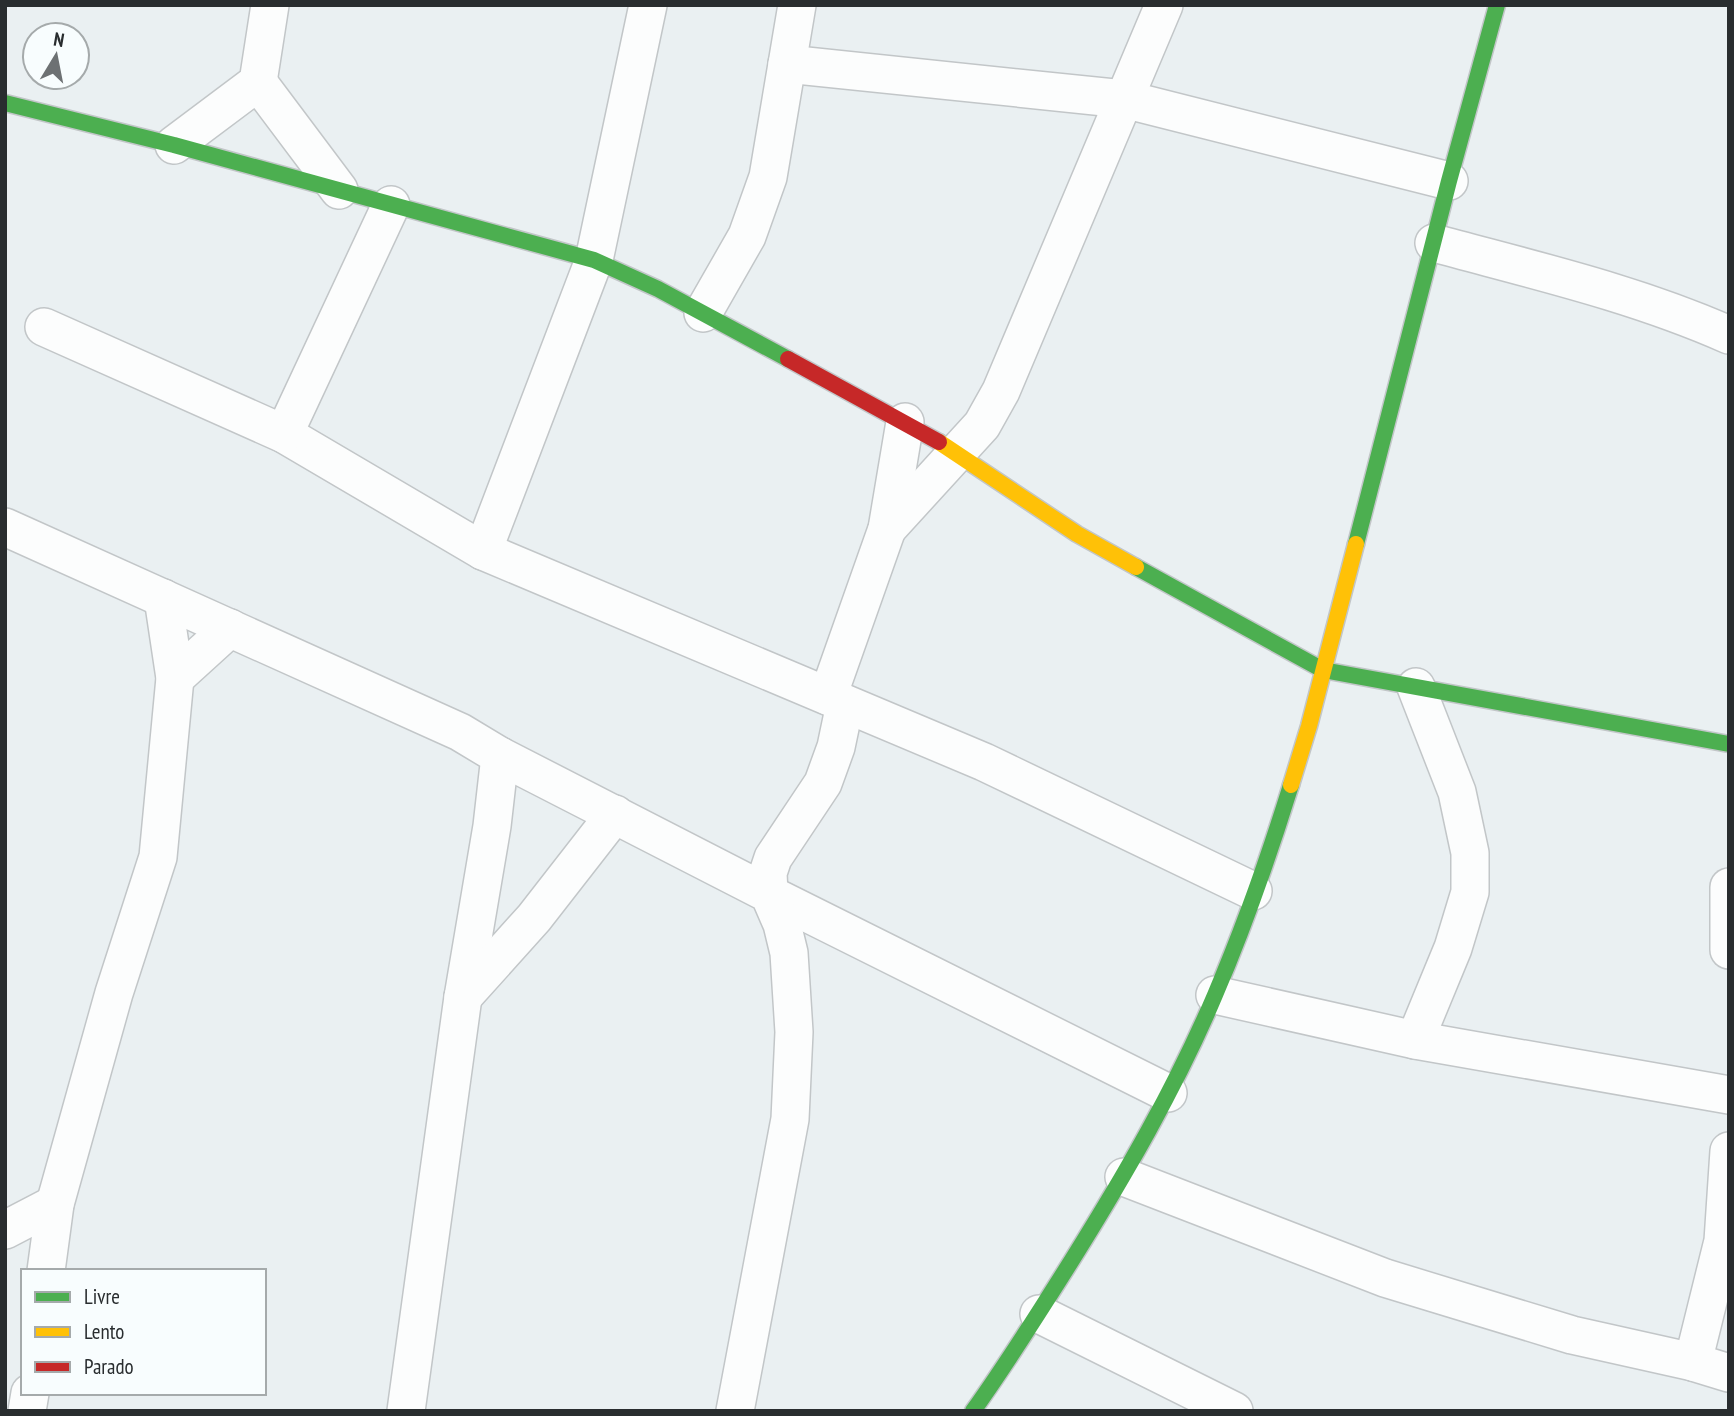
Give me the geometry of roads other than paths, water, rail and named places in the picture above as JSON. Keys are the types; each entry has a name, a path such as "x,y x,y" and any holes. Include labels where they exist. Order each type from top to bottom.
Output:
{"street":[{"path":"174,145 258,82 270,5"},
{"path":"483,551 594,260 649,5"},
{"path":"703,313 747,236 768,177 797,5"},
{"path":"887,528 982,425 1002,391 1164,5"},
{"path":"973,1411 1010,1359 1124,1177 1168,1093 1214,995 1277,829 1309,726 1497,5"},
{"path":"787,64 1124,99 1449,181"},
{"path":"258,82 339,190"},
{"path":"5,103 174,145 594,260 658,289 905,422 956,452 1077,534 1323,670 1729,744"},
{"path":"284,434 391,205"},
{"path":"1434,243 1575,281 1685,316 1729,335"},
{"path":"44,327 284,434 483,551 984,762 1253,891"},
{"path":"735,1411 790,1119 794,1032 789,953 782,925 769,894 768,873 773,858 823,783 836,747 837,700 887,528 905,422"},
{"path":"5,527 460,732 500,756 769,894 1168,1093"},
{"path":"46,1269 55,1204 114,993 159,857 175,678 163,598"},
{"path":"175,678 230,628"},
{"path":"1415,1040 1453,948 1470,892 1470,853 1457,792 1416,687"},
{"path":"407,1411 463,997 492,826 500,756"},
{"path":"463,997 534,918 614,814"},
{"path":"1729,887 1729,950"},
{"path":"1214,995 1415,1040 1729,1095"},
{"path":"1693,1362 1723,1241 1729,1151"},
{"path":"1124,1177 1385,1278 1572,1335 1693,1362 1729,1373"},
{"path":"5,1230 55,1204"},
{"path":"1039,1314 1234,1411"}]}
